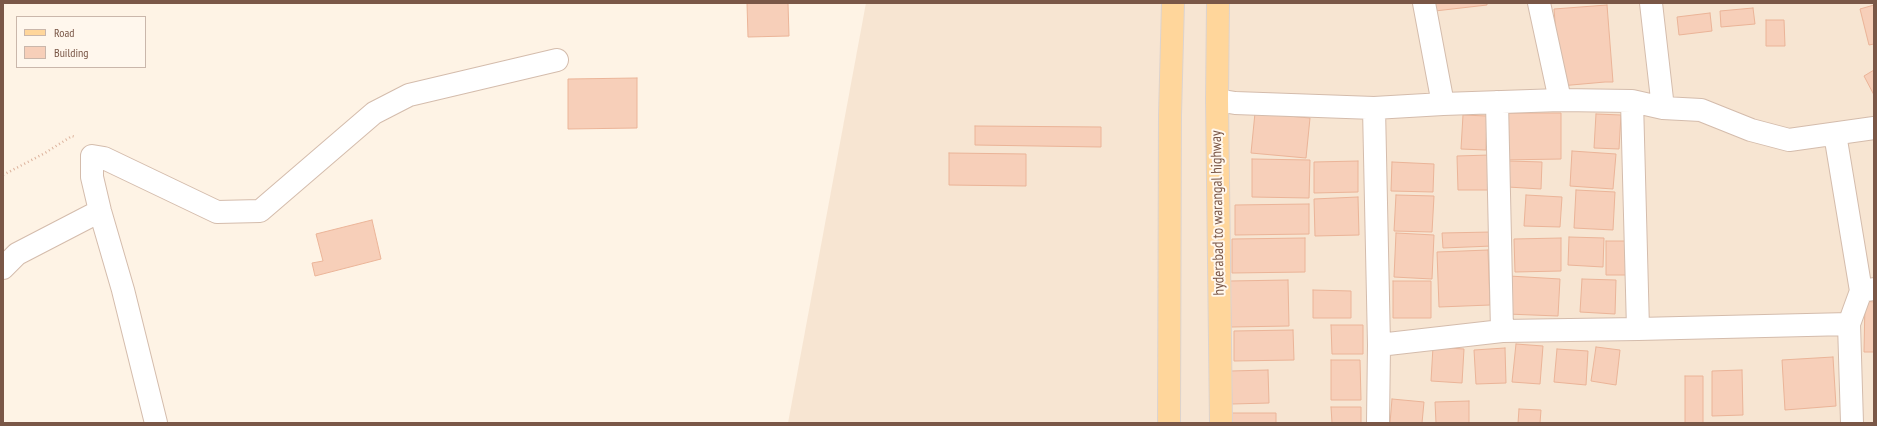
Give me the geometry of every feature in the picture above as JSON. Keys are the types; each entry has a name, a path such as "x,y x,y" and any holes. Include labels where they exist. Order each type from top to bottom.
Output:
{"main road":[{"path":"1169,423 1170,115 1173,3"},
{"name":"hyderabad to warangal highway","path":"1218,3 1217,100 1221,423"}],"street":[{"path":"1424,3 1443,104"},
{"path":"1539,3 1560,100"},
{"path":"1651,3 1662,108"},
{"path":"156,423 123,290 100,211 92,177 92,156 104,158 217,212 260,212 374,113 409,95 557,60"},
{"path":"1217,100 1234,103 1374,108 1560,100 1632,101 1662,108 1701,110 1751,130 1788,140 1874,128"},
{"path":"1632,101 1638,329"},
{"path":"1497,102 1502,331"},
{"path":"1374,108 1379,345 1378,423"},
{"path":"1835,134 1868,290 1849,324 1852,423"},
{"path":"3,268 18,254 100,211"},
{"path":"1379,345 1502,331 1849,324"}],"path":[{"path":"3,175 45,153 72,136 79,138 92,156"}],"shaded area":[{"path":"866,3 1874,3 1874,423 788,423"}],"building":[{"path":"747,3 788,3 789,36 748,37"},
{"path":"1434,3 1487,3 1487,5 1435,11"},
{"path":"1607,5 1613,82 1560,86 1554,9"},
{"path":"1874,5 1874,44 1869,45 1860,9"},
{"path":"1753,8 1755,24 1721,27 1720,11"},
{"path":"1710,13 1712,31 1679,35 1677,17"},
{"path":"1766,20 1784,20 1785,46 1766,46"},
{"path":"1874,70 1874,95 1864,76"},
{"path":"637,78 637,128 568,129 568,79"},
{"path":"1255,113 1310,118 1306,158 1251,153"},
{"path":"1502,113 1561,113 1561,159 1502,160"},
{"path":"1596,114 1621,115 1619,149 1594,148"},
{"path":"1463,115 1487,116 1486,150 1461,149"},
{"path":"975,126 1101,127 1101,147 975,145"},
{"path":"1572,151 1616,154 1613,189 1570,186"},
{"path":"949,153 1026,154 1026,186 949,185"},
{"path":"1490,155 1491,190 1458,190 1457,156"},
{"path":"1252,159 1310,160 1309,198 1252,197"},
{"path":"1358,161 1358,192 1314,193 1314,162"},
{"path":"1509,161 1542,162 1541,189 1508,187"},
{"path":"1392,162 1434,164 1433,192 1391,191"},
{"path":"1576,190 1615,192 1613,230 1574,228"},
{"path":"1396,195 1434,196 1432,232 1394,231"},
{"path":"1526,195 1562,197 1560,227 1524,226"},
{"path":"1358,197 1359,235 1315,236 1314,199"},
{"path":"1309,204 1309,234 1235,235 1235,205"},
{"path":"372,220 381,259 315,276 312,263 323,261 316,234"},
{"path":"1492,232 1492,246 1443,248 1442,233"},
{"path":"1396,233 1434,235 1432,279 1394,277"},
{"path":"1569,237 1604,238 1603,267 1568,265"},
{"path":"1305,238 1305,272 1232,273 1232,239"},
{"path":"1561,238 1561,271 1515,272 1514,239"},
{"path":"1606,241 1630,241 1630,275 1606,275"},
{"path":"1488,250 1490,305 1439,307 1437,252"},
{"path":"1509,276 1560,279 1558,316 1507,314"},
{"path":"1582,279 1616,280 1615,314 1580,312"},
{"path":"1288,280 1289,326 1231,327 1230,281"},
{"path":"1393,281 1431,281 1431,318 1393,318"},
{"path":"1313,290 1351,291 1351,318 1313,318"},
{"path":"1865,301 1874,302 1874,352 1864,352"},
{"path":"1331,325 1363,325 1363,354 1332,354"},
{"path":"1293,330 1294,360 1234,361 1234,331"},
{"path":"1516,344 1543,346 1540,384 1512,382"},
{"path":"1433,347 1464,349 1462,383 1431,381"},
{"path":"1596,347 1620,350 1616,385 1591,381"},
{"path":"1505,348 1506,383 1476,384 1474,350"},
{"path":"1557,349 1588,351 1586,385 1554,382"},
{"path":"1833,357 1836,406 1785,410 1782,360"},
{"path":"1331,360 1360,360 1361,400 1331,400"},
{"path":"1268,370 1269,403 1232,404 1231,371"},
{"path":"1742,370 1743,415 1712,416 1712,371"},
{"path":"1685,376 1703,376 1703,423 1685,423"},
{"path":"1392,399 1424,402 1422,423 1390,423"},
{"path":"1469,401 1469,423 1436,423 1435,402"},
{"path":"1331,407 1361,407 1361,423 1332,423"},
{"path":"1519,409 1541,410 1540,423 1518,423"},
{"path":"1231,413 1276,413 1276,423 1231,423"}]}
